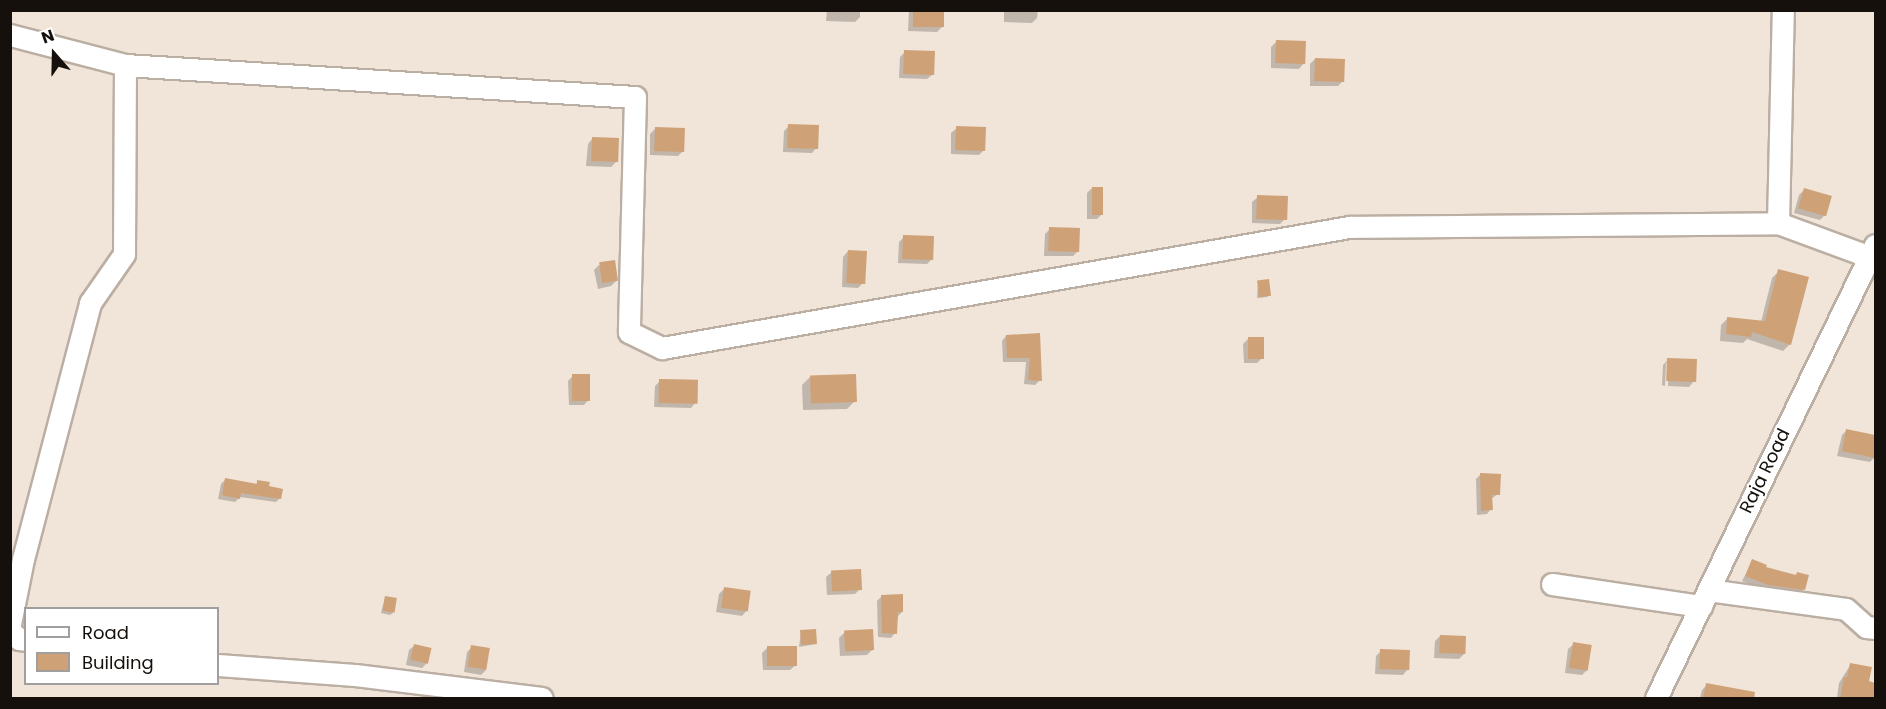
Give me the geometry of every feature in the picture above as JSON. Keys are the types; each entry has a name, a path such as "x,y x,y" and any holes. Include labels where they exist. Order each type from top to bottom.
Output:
{"street":[{"path":"1778,223 1783,10"},
{"path":"10,35 125,65 635,97 629,333 662,348 1349,227 1778,223 1873,253"},
{"path":"10,624 23,559 90,303 124,254 125,65"},
{"name":"Raja Road","path":"1656,699 1873,253"},
{"path":"1552,584 1845,609 1866,627 1875,628"},
{"path":"10,631 19,639 24,640"},
{"path":"219,665 355,675 542,699"}],"building":[{"path":"913,10 944,10 944,27 913,27"},
{"path":"1276,40 1306,41 1305,64 1275,63"},
{"path":"904,50 935,51 934,75 903,74"},
{"path":"1315,58 1345,59 1344,82 1314,81"},
{"path":"788,124 819,125 818,149 787,148"},
{"path":"956,126 986,127 985,151 955,150"},
{"path":"655,127 685,128 684,152 654,151"},
{"path":"592,137 619,138 618,162 591,161"},
{"path":"1092,187 1103,187 1103,215 1092,215"},
{"path":"1804,188 1832,196 1826,216 1798,208"},
{"path":"1257,195 1288,196 1287,220 1256,219"},
{"path":"1049,227 1080,228 1079,252 1048,251"},
{"path":"903,235 934,236 933,260 902,259"},
{"path":"848,250 867,251 865,284 846,283"},
{"path":"615,260 618,281 602,283 599,262"},
{"path":"1778,269 1809,277 1791,345 1752,332 1751,337 1726,334 1727,317 1765,321"},
{"path":"1269,279 1271,296 1259,297 1257,280"},
{"path":"1040,333 1042,381 1028,380 1030,358 1007,358 1006,335"},
{"path":"1248,337 1264,337 1264,359 1248,359"},
{"path":"1667,358 1697,359 1696,382 1666,381"},
{"path":"572,374 590,374 590,401 572,401"},
{"path":"856,374 857,402 811,404 810,376"},
{"path":"659,379 698,380 698,404 659,403"},
{"path":"1846,429 1875,435 1875,458 1842,451"},
{"path":"1480,473 1501,474 1500,495 1492,495 1493,510 1481,511"},
{"path":"225,478 257,484 257,480 270,482 269,486 283,489 281,499 241,493 240,499 222,495"},
{"path":"1752,559 1767,565 1766,567 1796,575 1797,572 1809,575 1805,590 1768,585 1745,576"},
{"path":"861,569 862,590 832,592 831,571"},
{"path":"724,587 751,591 748,612 721,608"},
{"path":"903,594 903,612 898,612 897,634 882,633 881,595"},
{"path":"385,596 397,598 395,613 383,611"},
{"path":"816,629 817,644 801,645 800,630"},
{"path":"873,629 874,650 845,651 844,631"},
{"path":"1440,635 1466,636 1465,654 1439,653"},
{"path":"1573,642 1592,645 1588,671 1569,668"},
{"path":"414,644 432,648 428,664 410,660"},
{"path":"471,645 490,648 486,670 468,667"},
{"path":"767,646 797,646 797,666 767,666"},
{"path":"1380,649 1410,650 1409,670 1379,669"},
{"path":"1850,663 1872,667 1869,681 1875,683 1875,699 1840,699 1844,677 1847,677"},
{"path":"1706,683 1755,692 1754,699 1703,699"}]}
